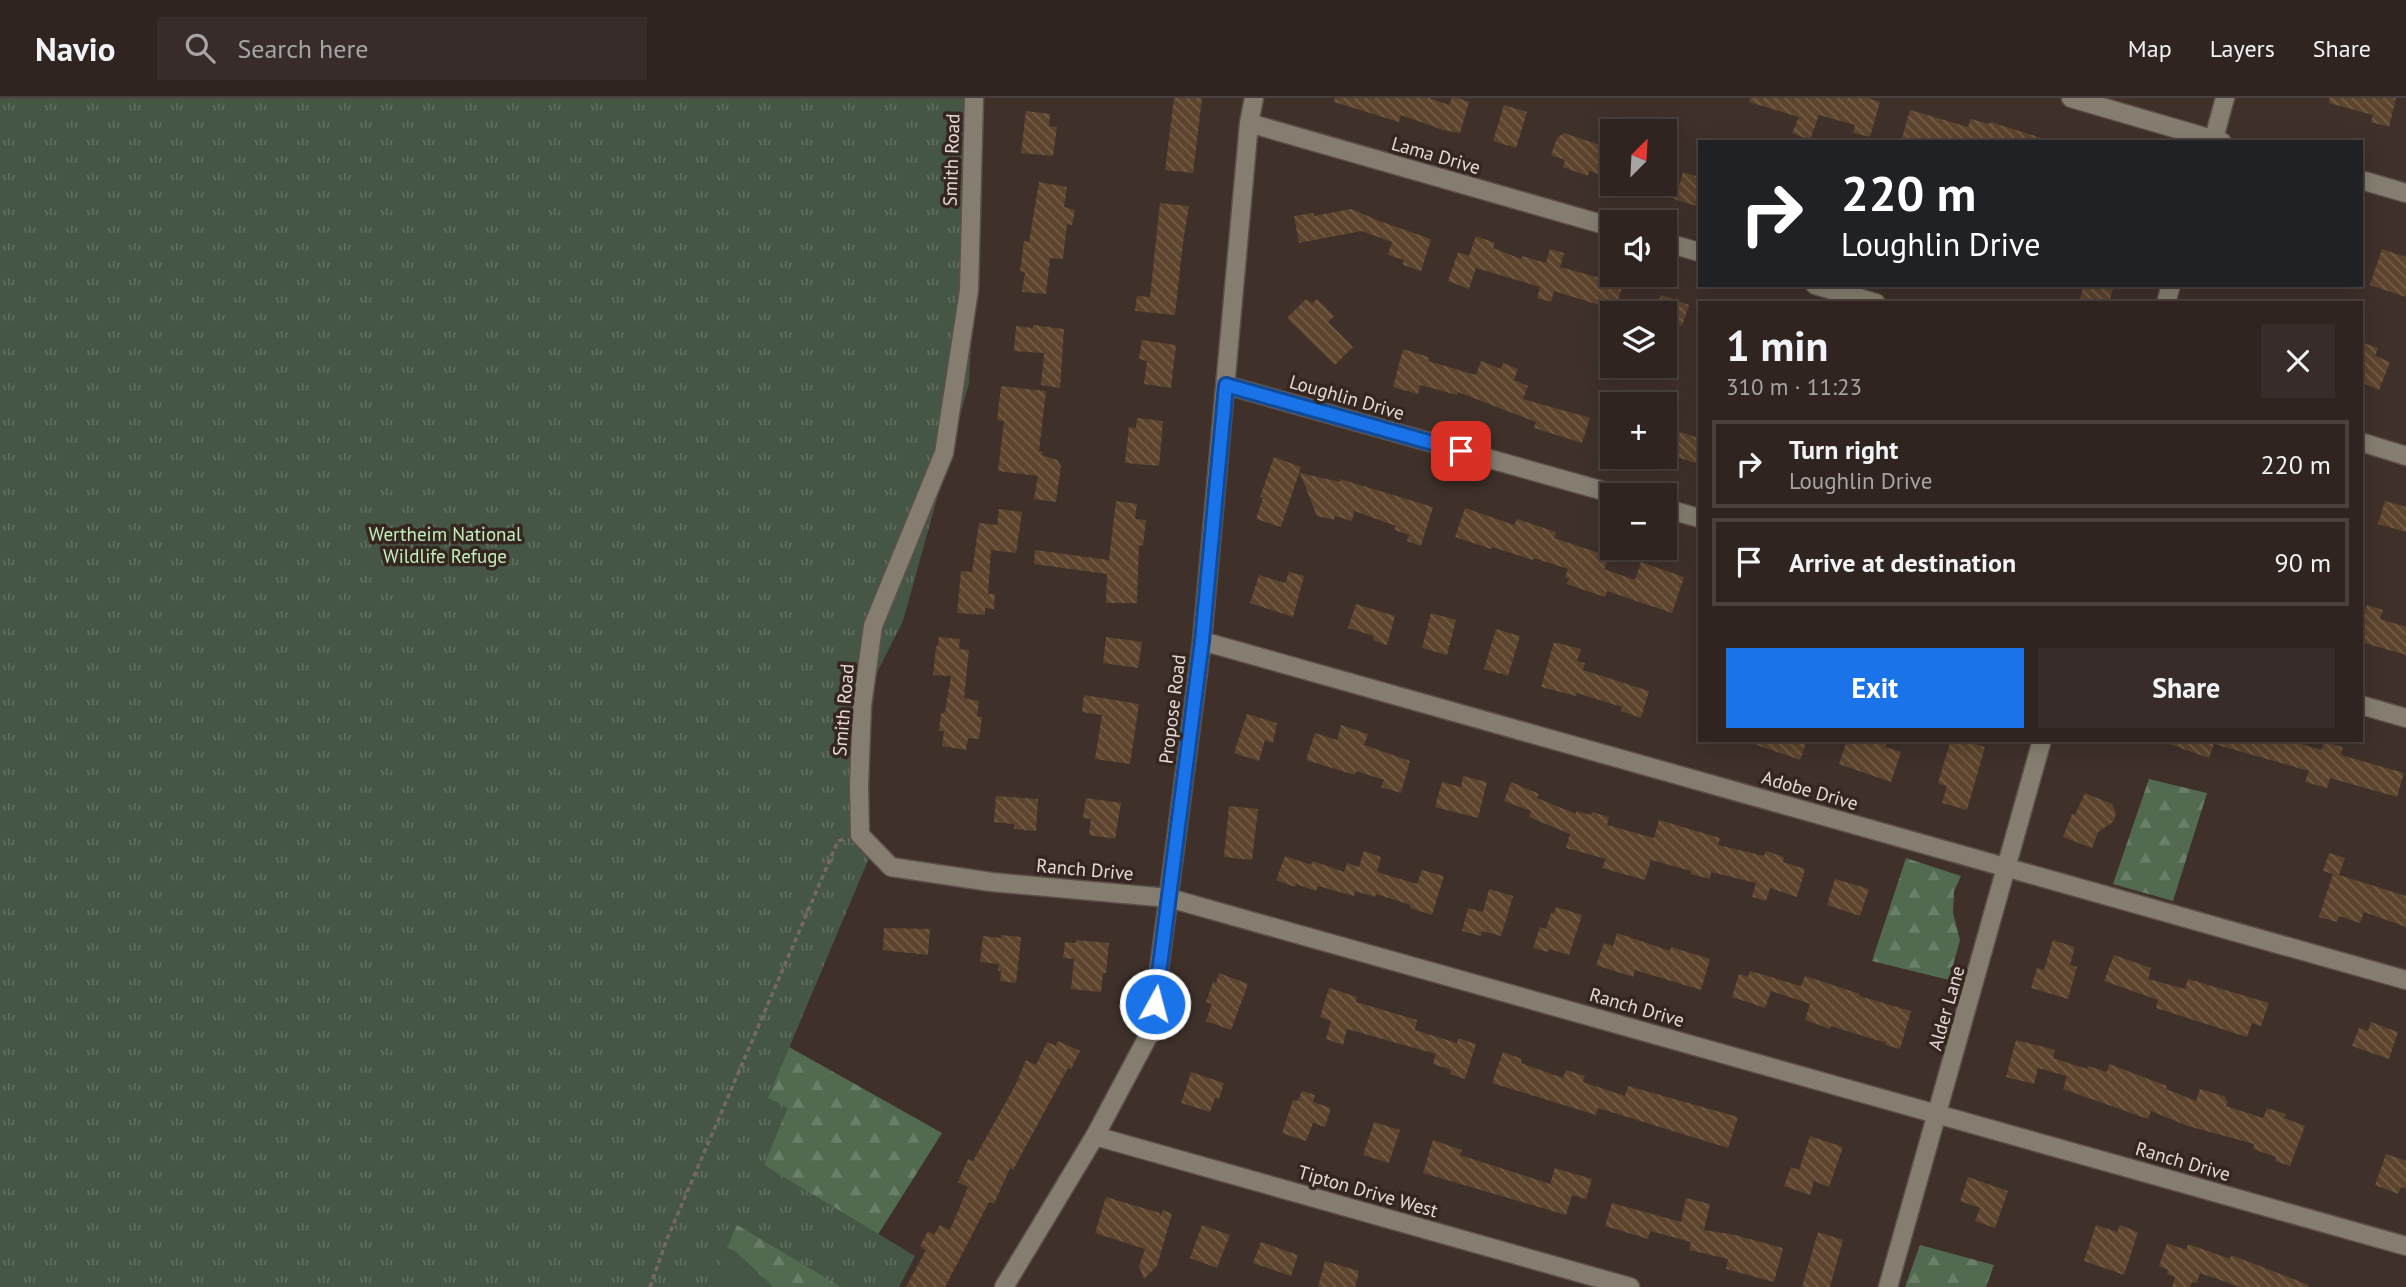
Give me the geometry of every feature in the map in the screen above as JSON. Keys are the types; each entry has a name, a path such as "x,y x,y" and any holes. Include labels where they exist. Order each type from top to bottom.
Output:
{"street":[{"name":"Smith Road","path":"860,835 862,706 873,626 944,453 969,290 974,98"},
{"name":"Propose Road","path":"1004,1287 1095,1136 1151,1031 1202,641 1254,98"},
{"path":"2071,98 2213,140"},
{"path":"2216,140 2225,98"},
{"name":"Lama Drive","path":"1250,123 1600,224"},
{"path":"2363,181 2406,193"},
{"path":"1677,246 1698,252"},
{"path":"1822,287 1868,301"},
{"name":"Loughlin Drive","path":"1226,385 1600,490"},
{"path":"2363,443 2406,456"},
{"path":"1677,512 1698,518"},
{"name":"Adobe Drive","path":"1202,641 2406,980"},
{"path":"2363,706 2406,718"},
{"name":"Alder Lane","path":"1888,1287 2041,742"},
{"name":"Ranch Drive","path":"860,835 891,867 991,882 1169,898 2406,1246"},
{"name":"Tipton Drive West","path":"1095,1136 1630,1287"}],"path":[{"path":"650,1287 667,1239 838,841 860,835"}],"green space":[{"name":"Wertheim National Wildlife Refuge","path":"0,98 981,98 969,383 903,621 862,702 856,738 869,858 768,1098 788,1107 764,1165 915,1256 899,1287 841,1287 737,1225 710,1287 0,1287"},
{"path":"2149,779 2207,793 2173,901 2113,884"},
{"path":"1906,858 1961,876 1954,891 1953,913 1960,940 1949,980 1872,961"},
{"path":"782,1043 942,1133 845,1287 773,1287 736,1252 709,1240 705,1263 712,1287 660,1287"},
{"path":"709,1239 736,1252 773,1287 712,1287 705,1263"},
{"path":"1920,1245 1994,1265 1986,1287 1905,1287"}],"building":[{"path":"1174,98 1202,98 1193,173 1165,170"},
{"path":"1335,98 1429,98 1449,105 1452,98 1458,98 1469,102 1460,133 1401,115 1399,122 1334,102"},
{"path":"1750,98 1867,98 1880,102 1870,137 1853,133 1855,125 1819,115 1810,140 1792,133 1799,117 1749,102"},
{"path":"2329,98 2396,98 2389,127 2371,122 2373,115 2329,103"},
{"path":"1504,105 1527,112 1516,148 1493,141"},
{"path":"1910,110 1968,127 1971,119 1989,124 1990,122 2042,138 1908,140 1902,138"},
{"path":"1026,111 1050,114 1049,126 1057,127 1053,156 1021,153"},
{"path":"1564,133 1600,145 1600,175 1589,171 1588,176 1563,167 1565,160 1551,155 1557,138"},
{"path":"1683,172 1698,177 1698,207 1665,196 1677,196 1677,184 1680,184"},
{"path":"1039,182 1067,187 1064,207 1075,210 1072,225 1067,224 1063,259 1050,258 1046,294 1022,292 1025,272 1020,271 1024,241 1029,242"},
{"path":"1160,203 1189,206 1175,315 1135,311 1137,296 1150,297"},
{"path":"1351,209 1431,239 1421,271 1403,265 1404,260 1388,255 1392,242 1361,231 1299,243 1294,216 1313,213 1314,216"},
{"path":"1476,236 1495,243 1493,248 1521,259 1522,256 1546,263 1550,249 1564,253 1560,267 1600,278 1600,287 1622,287 1618,301 1600,301 1600,305 1554,291 1551,302 1537,298 1540,287 1476,268 1469,289 1448,281 1458,252 1469,256"},
{"path":"2382,249 2406,257 2406,297 2370,285"},
{"path":"2083,287 2113,288 2110,301 2080,301"},
{"path":"1661,295 1689,305 1682,326 1677,324 1677,301 1659,301"},
{"path":"1306,299 1312,304 1317,299 1334,316 1328,322 1353,347 1335,365 1287,318"},
{"path":"1033,325 1064,329 1060,388 1041,385 1044,353 1014,351 1016,326 1033,328"},
{"path":"1142,340 1176,345 1171,388 1144,384 1147,361 1139,359"},
{"path":"2364,343 2378,348 2375,356 2390,362 2379,390 2365,384 2363,387"},
{"path":"1403,349 1429,357 1428,361 1476,375 1481,361 1501,369 1503,363 1518,369 1514,380 1528,386 1523,399 1590,418 1582,443 1534,428 1536,422 1458,392 1457,395 1420,385 1418,394 1393,387"},
{"path":"1001,386 1046,391 1039,451 1043,452 1042,455 1057,460 1061,466 1056,502 1034,499 1038,476 998,471 1004,421 997,420"},
{"path":"1137,418 1163,421 1159,466 1125,463 1129,427 1136,428"},
{"path":"1680,432 1698,438 1698,464 1677,457"},
{"path":"1274,457 1301,467 1281,527 1256,519 1263,498 1260,497"},
{"path":"1300,473 1340,482 1340,479 1433,507 1421,546 1407,541 1409,535 1394,530 1396,526 1354,511 1352,521 1335,516 1334,520 1317,516"},
{"path":"1116,501 1137,504 1135,519 1146,520 1143,546 1139,545 1137,603 1106,603 1107,574 1034,564 1035,550 1109,560"},
{"path":"2385,501 2406,507 2406,532 2378,524"},
{"path":"1465,508 1514,525 1517,519 1556,532 1554,538 1600,553 1600,560 1607,562 1604,569 1635,580 1641,562 1684,577 1672,613 1607,591 1605,597 1567,584 1569,579 1565,577 1568,569 1455,537"},
{"path":"999,509 1022,512 1016,553 991,550 988,594 995,594 994,609 985,608 985,615 957,613 961,571 972,572 979,523 997,525"},
{"path":"1289,572 1304,576 1293,617 1250,603 1259,575 1285,583"},
{"path":"1356,604 1395,616 1387,645 1373,640 1374,636 1348,628"},
{"path":"2367,605 2383,610 2380,619 2406,627 2406,655 2363,643 2363,616"},
{"path":"1431,613 1456,620 1447,655 1422,648"},
{"path":"1496,629 1520,636 1508,676 1484,669"},
{"path":"939,637 960,639 959,649 969,650 964,698 979,701 977,716 982,717 979,739 968,738 966,750 942,746 944,731 939,731 941,714 945,712 951,676 933,675"},
{"path":"1106,637 1142,642 1138,668 1103,663"},
{"path":"1554,642 1581,649 1577,661 1585,663 1583,670 1649,691 1641,718 1621,711 1622,707 1577,693 1576,696 1541,687"},
{"path":"1084,695 1139,704 1130,764 1095,759 1102,715 1082,712"},
{"path":"1247,714 1277,723 1273,743 1265,740 1259,761 1234,753"},
{"path":"1341,725 1368,734 1364,745 1410,761 1401,793 1381,787 1384,780 1356,771 1355,775 1306,760 1315,733 1337,740"},
{"path":"1751,742 1806,742 1800,760"},
{"path":"1846,742 1886,742 1885,747 1901,752 1891,782 1839,764"},
{"path":"1950,742 1969,742 1985,747 1967,810 1942,803 1947,786 1938,783"},
{"path":"2294,742 2322,750 2324,742 2343,747 2341,755 2404,773 2397,797 2330,778 2327,788 2305,782 2309,771 2214,744 2209,758 2166,743"},
{"path":"1463,776 1487,782 1478,818 1435,807 1442,782 1461,787"},
{"path":"1511,782 1539,794 1537,798 1576,814 1576,811 1591,815 1592,812 1609,817 1607,825 1654,838 1659,820 1720,838 1718,845 1764,856 1766,851 1784,857 1783,862 1805,869 1797,897 1770,888 1766,901 1752,897 1756,883 1711,872 1710,879 1651,860 1645,880 1602,868 1606,859 1566,848 1570,834 1529,817 1531,811 1504,801"},
{"path":"2085,793 2112,804 2116,814 2113,822 2098,832 2092,848 2063,837 2072,814 2075,815"},
{"path":"996,796 1038,799 1036,831 1014,829 1014,824 994,822"},
{"path":"1086,798 1121,803 1115,839 1089,835 1091,819 1083,818"},
{"path":"1229,806 1258,809 1252,860 1224,857"},
{"path":"1364,851 1381,857 1377,872 1417,884 1422,870 1444,876 1432,915 1376,894 1375,897 1355,891 1354,896 1318,886 1316,891 1276,880 1285,856 1311,865 1313,861 1344,872 1347,863 1359,867"},
{"path":"2329,853 2345,858 2339,875 2406,896 2406,927 2364,912 2360,923 2339,916 2337,922 2319,917 2333,874 2323,871"},
{"path":"1835,879 1869,889 1860,916 1827,905"},
{"path":"1489,889 1513,896 1501,936 1482,931 1481,936 1462,931 1468,908 1483,912"},
{"path":"1556,907 1582,915 1569,955 1533,948 1540,927 1546,929"},
{"path":"884,928 930,929 928,955 883,950"},
{"path":"1617,933 1670,951 1671,947 1710,959 1701,990 1635,970 1633,977 1596,965 1604,943 1613,946"},
{"path":"1001,935 1021,937 1016,983 1000,981 999,964 980,962 983,936 1001,938"},
{"path":"1076,940 1109,943 1101,992 1071,989 1074,959 1063,958 1065,942 1076,943"},
{"path":"2053,940 2075,947 2070,965 2077,967 2068,999 2031,988 2037,968 2044,970"},
{"path":"2114,955 2151,968 2148,979 2185,989 2188,979 2269,1003 2261,1026 2252,1023 2247,1037 2156,1008 2158,1000 2104,981"},
{"path":"1750,971 1801,986 1805,976 1911,1011 1900,1049 1805,1020 1810,1004 1771,991 1765,1008 1732,997 1739,974 1748,977"},
{"path":"1219,973 1248,984 1231,1030 1206,1021 1212,1004 1206,1002"},
{"path":"1329,988 1357,997 1356,1002 1417,1020 1415,1030 1457,1043 1458,1038 1476,1044 1465,1079 1450,1074 1451,1070 1433,1064 1436,1054 1347,1029 1343,1045 1326,1039 1331,1021 1320,1017"},
{"path":"2371,1022 2398,1032 2389,1059 2352,1046 2359,1028 2368,1031"},
{"path":"2016,1040 2055,1050 2053,1058 2087,1069 2088,1066 2107,1072 2109,1064 2167,1086 2166,1089 2196,1101 2200,1089 2226,1097 2226,1106 2263,1118 2267,1108 2286,1114 2284,1118 2305,1126 2290,1166 2275,1161 2276,1157 2253,1149 2254,1144 2188,1126 2151,1111 2148,1119 2063,1089 2067,1076 2038,1068 2034,1084 2006,1077"},
{"path":"1058,1041 1080,1051 1071,1069 1068,1068 1013,1170 1010,1168 994,1204 989,1202 945,1287 906,1287 926,1250 920,1246 928,1231 934,1235 940,1225 950,1230 968,1187 958,1182 968,1159 973,1161 1016,1084 1026,1060 1036,1065 1047,1042 1056,1046"},
{"path":"1503,1052 1522,1059 1521,1063 1563,1078 1566,1070 1585,1076 1583,1082 1625,1096 1628,1086 1738,1117 1728,1148 1598,1108 1596,1115 1492,1083"},
{"path":"1191,1072 1224,1083 1219,1099 1215,1098 1210,1112 1181,1103"},
{"path":"1302,1091 1315,1095 1313,1102 1331,1108 1325,1127 1313,1123 1306,1141 1282,1133 1293,1100 1298,1101"},
{"path":"1374,1122 1400,1130 1389,1163 1363,1155"},
{"path":"1810,1136 1843,1147 1829,1187 1814,1181 1810,1195 1784,1186 1791,1167 1799,1170"},
{"path":"1433,1140 1462,1150 1460,1155 1550,1184 1555,1168 1592,1179 1586,1199 1572,1195 1566,1215 1423,1173"},
{"path":"2386,1154 2406,1161 2406,1189 2401,1187 2398,1194 2375,1185"},
{"path":"1968,1177 2008,1191 1995,1228 1975,1221 1980,1208 1960,1201"},
{"path":"1106,1197 1160,1213 1159,1219 1163,1210 1172,1214 1157,1266 1144,1279 1139,1266 1145,1249 1095,1233"},
{"path":"1686,1198 1710,1204 1704,1230 1783,1248 1774,1282 1726,1269 1728,1259 1689,1250 1691,1242 1650,1231 1648,1239 1605,1226 1612,1203 1681,1222"},
{"path":"1202,1225 1230,1235 1217,1268 1190,1258"},
{"path":"2096,1225 2117,1232 2120,1225 2138,1232 2124,1275 2084,1261"},
{"path":"1818,1232 1843,1240 1830,1287 1802,1287"},
{"path":"1261,1242 1298,1255 1291,1276 1253,1263"},
{"path":"2167,1243 2186,1250 2188,1244 2230,1259 2231,1255 2309,1285 2240,1287 2200,1273 2197,1283 2192,1282 2190,1287 2172,1287 2175,1277 2159,1266"},
{"path":"1325,1261 1359,1271 1355,1287 1318,1287"}],"route":[{"path":"1155,1004 1202,641 1226,385 1461,451"}]}
